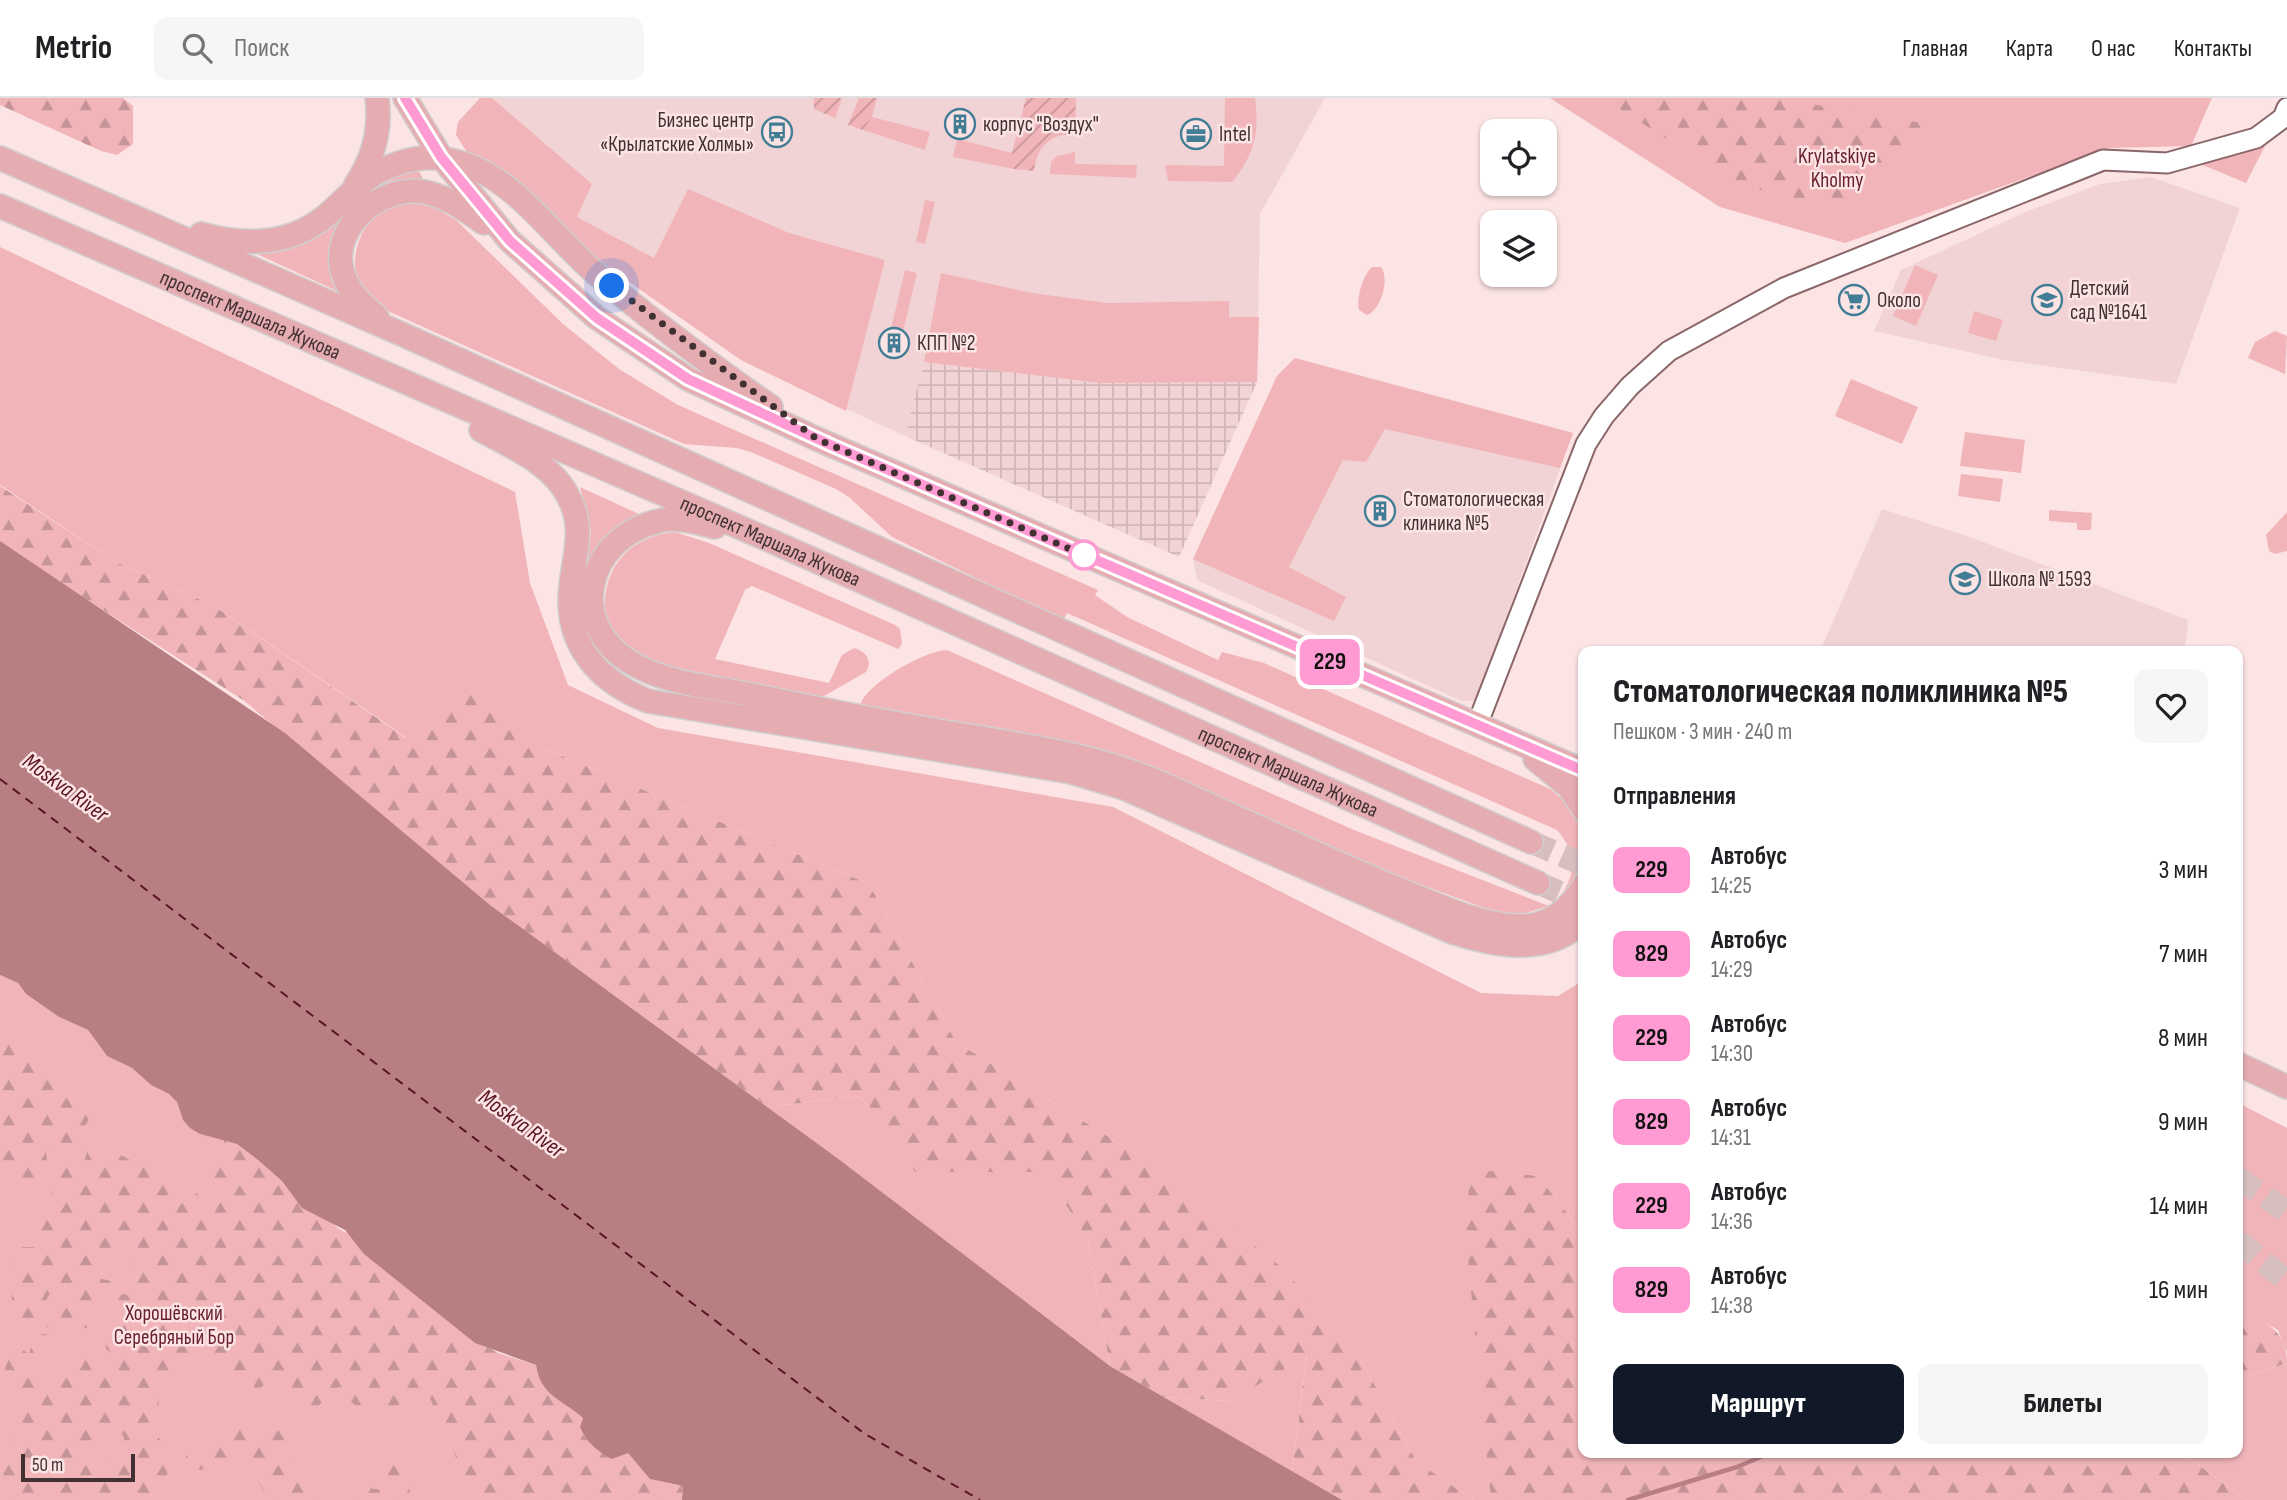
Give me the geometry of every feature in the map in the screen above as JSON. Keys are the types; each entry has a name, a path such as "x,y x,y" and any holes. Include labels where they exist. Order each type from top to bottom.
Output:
{"main road":[{"path":"351,192 370,160 379,120 377,98"},
{"path":"405,98 441,157 510,241"},
{"path":"141,218 224,240 267,242 308,227 368,177 405,160 441,157 470,166 506,186 595,273 723,372 817,439"},
{"name":"проспект Маршала Жукова","path":"0,158 406,336 1531,842"},
{"path":"406,336 358,299 342,272 340,257 345,240 359,216 371,203 401,192 429,193 466,210 510,241 579,303 651,356 709,390 1578,768"},
{"name":"проспект Маршала Жукова","path":"0,206 397,381 769,540 1538,883"},
{"path":"397,381 534,460 559,483 570,498 579,540 569,603 575,637 601,675 621,690 648,701 1071,772 1124,788 1452,932 1483,942 1508,946 1547,942 1565,935 1578,925"},
{"path":"769,540 677,519 659,521 625,535 610,547 591,584 590,608 599,631 614,650 635,665 659,675 867,719 1078,755 1114,765 1422,898 1501,925 1527,926 1548,920 1564,910 1578,892"},
{"path":"1508,738 1569,787 1578,801"},
{"path":"2243,1066 2287,1087"}],"street":[{"path":"1477,725 1586,444 1604,416 1630,386 1668,351 1805,279 2103,160 2167,163 2256,138 2283,118 2287,108"}],"shaded area":[{"path":"481,98 1325,98 1260,214 1257,382 1100,383 924,362 905,436 741,360 602,263 501,169 467,152 456,135 458,122"},
{"name":"Детский сад №1641","path":"2151,177 2240,208 2176,384 2004,360 1874,331 1901,270 2023,213 2100,184"},
{"path":"1295,358 1573,433 1476,701 1461,701 1197,580 1193,559 1277,376"},
{"path":"924,362 1100,383 1257,382 1179,557 905,436"},
{"name":"Школа № 1593","path":"1882,509 1970,537 2188,620 2185,646 1822,646"}],"green space":[{"path":"0,98 123,98 133,106 133,144 117,155 101,151 0,105"},
{"path":"480,98 492,98 592,184 577,217 654,258 688,189 789,233 885,260 846,411 741,360 602,263 501,169 467,152 456,135 458,122"},
{"path":"814,98 842,98 835,118 814,109"},
{"path":"859,98 877,98 872,117 863,130 848,125"},
{"path":"1026,98 1076,98 1075,134 1058,136 1046,143 1038,155 1034,171 1014,169 1012,153"},
{"path":"1225,98 1255,98 1257,121 1254,143 1240,172 1232,182 1168,181 1165,165 1224,166"},
{"name":"Krylatskiye Kholmy","path":"1550,98 2212,98 2191,146 2109,148 1845,243 1720,207"},
{"path":"1603,98 1776,98 1928,124 1894,167 1854,197 1813,203 1737,184"},
{"path":"872,117 930,132 925,150 863,130"},
{"path":"957,139 1012,153 1014,169 953,157"},
{"path":"2266,144 2246,183 2198,163"},
{"path":"1075,152 1075,164 1137,165 1136,178 1050,174 1051,162 1057,156"},
{"path":"417,167 425,183 362,201 339,292 259,255 260,252 284,248 385,181"},
{"path":"925,200 935,202 925,244 916,242"},
{"path":"427,203 456,220 563,324 619,369 678,405 1098,590 1095,595 1127,617 1218,660 1222,652 1264,663 1550,789 1563,800 1578,825 1578,868 1570,886 1559,899 1569,880 1573,864 1569,848 1557,830 1067,613 1063,621 892,537 849,497 836,489 751,452 737,448 684,444 381,308 359,283 356,252 363,232 376,215 390,206"},
{"path":"0,247 515,492 530,583 568,685 658,728 1113,807 1481,993 1558,996 1578,984 1578,1227 1538,1176 1470,1170 1491,1500 1473,1500 1416,1461 1354,1347 1141,1157 956,1042 869,884 545,749 467,684 407,738 214,606 116,562 0,485"},
{"path":"1915,265 1938,275 1916,326 1893,316"},
{"path":"1372,267 1381,267 1385,279 1380,301 1367,315 1359,310 1359,293"},
{"path":"905,270 917,273 902,336 890,333"},
{"path":"941,273 1032,293 1107,303 1229,301 1229,317 1259,317 1257,382 1100,383 924,362"},
{"path":"1974,311 2003,320 1996,341 1968,333"},
{"path":"2275,331 2287,336 2285,374 2248,358 2255,342"},
{"path":"1295,358 1573,433 1560,468 1385,429 1366,462 1343,460 1289,567 1346,597 1334,621 1193,559 1277,376"},
{"path":"1851,379 1918,407 1902,444 1835,416"},
{"path":"1965,432 2025,440 2021,473 1960,466"},
{"path":"1961,474 2003,479 2000,502 1958,496"},
{"path":"0,486 116,562 214,606 406,738 467,683 545,749 869,884 956,1042 1141,1157 1280,1266 1354,1347 1416,1461 1473,1500 1342,1500 1292,1472 1307,1356 1230,1401 1164,1397 1110,1366 1088,1242 1047,1172 915,1172 860,1096 767,1107 490,905 243,700 14,553 0,541"},
{"path":"580,487 641,515 586,572 591,532"},
{"path":"2049,510 2092,513 2091,530 2077,530 2077,523 2049,521"},
{"path":"2287,512 2287,551 2275,554 2269,551 2266,535"},
{"path":"675,532 709,543 895,625 900,629 902,644 898,649 752,586 745,590 715,659 829,683 842,655 854,648 867,657 869,664 866,672 817,700 717,681 643,658 625,648 612,633 605,603 608,583 616,565 629,550 654,536"},
{"path":"947,650 1354,830 1549,906 1519,915 1498,913 1343,856 863,708 861,703 866,695 886,677 925,656"},
{"name":"Хорошёвский Серебряный Бор","path":"0,975 18,983 26,994 59,1017 88,1030 107,1056 132,1068 151,1085 169,1094 177,1102 183,1120 200,1134 237,1144 258,1160 400,1281 682,1500 0,1500"},
{"path":"0,1038 15,1044 43,1073 59,1078 80,1101 90,1118 70,1149 46,1151 47,1162 33,1193 20,1192 10,1174 0,1178"},
{"path":"860,1096 915,1172 1047,1172 1088,1242 1110,1366 767,1107"},
{"path":"2243,1106 2287,1128 2287,1352 2278,1330 2243,1311"},
{"name":"Хорошёвский Серебряный Бор","path":"224,1139 258,1160 282,1181 302,1208 352,1236 364,1254 410,1288 443,1319 498,1353 536,1365 538,1375 547,1390 583,1418 580,1427 593,1446 605,1451 628,1453 650,1479 683,1486 682,1500 471,1500 468,1483 456,1459 453,1441 436,1427 432,1402 424,1390 392,1409 371,1403 360,1409 350,1401 347,1388 338,1387 316,1408 305,1403 297,1391 278,1391 266,1383 258,1390 242,1379 238,1382 223,1376 216,1378 214,1367 198,1357 181,1369 169,1392 161,1392 158,1408 150,1419 166,1451 164,1465 168,1470 164,1491 157,1498 0,1500 0,1452 8,1460 17,1461 12,1422 18,1409 26,1402 22,1394 8,1394 2,1388 11,1354 19,1347 29,1354 34,1338 40,1333 52,1336 60,1349 57,1355 37,1361 33,1365 33,1374 42,1380 50,1378 59,1366 74,1362 86,1352 97,1358 111,1376 118,1373 113,1354 106,1349 106,1343 117,1344 116,1330 122,1320 112,1302 104,1298 94,1300 91,1326 83,1329 71,1320 46,1327 34,1326 28,1324 14,1310 11,1295 15,1261 22,1247 38,1247 36,1239 32,1237 34,1228 57,1207 51,1191 51,1179 56,1169 63,1165 84,1164 89,1144 100,1143 135,1163 184,1184 200,1196 216,1200 207,1176 212,1163 224,1152","holes":["117,1244 126,1247 131,1253 130,1268 136,1279 133,1295 121,1294 117,1282 102,1279 99,1272 113,1258","52,1290 57,1290 62,1301 57,1305 46,1306 46,1300","117,1430 124,1437 124,1445 117,1456 86,1463 75,1455 78,1447 105,1441","59,1461 63,1462 64,1468 54,1479 58,1496 54,1499 34,1480 39,1473"]},
{"path":"1470,1169 1538,1176 1578,1227 1578,1458 2189,1458 2247,1500 1491,1500 1466,1238"},
{"path":"2243,1311 2278,1334 2286,1351 2287,1363 2243,1377"},
{"path":"1307,1355 1292,1472 1164,1397 1230,1401"},
{"path":"2287,1363 2287,1500 2247,1500 2189,1458 2243,1458 2243,1377"},
{"path":"242,1420 250,1421 262,1437 275,1427 282,1427 287,1436 284,1449 307,1472 305,1494 310,1499 322,1494 326,1500 261,1500 265,1493 251,1470 251,1450 244,1452 240,1461 219,1480 207,1469 196,1470 186,1465 186,1455 194,1452 208,1456 224,1425"},
{"path":"392,1463 397,1463 400,1476 409,1481 410,1500 342,1500 348,1485 365,1481 373,1489 381,1489"}],"water":[{"name":"Moskva River","path":"0,541 285,733 490,905 837,1158 1110,1366 1342,1500 682,1500 683,1486 650,1479 628,1453 612,1459 602,1453 583,1433 580,1427 583,1418 547,1390 538,1375 536,1365 475,1343 364,1254 345,1230 302,1208 282,1181 258,1160 237,1144 200,1134 190,1128 183,1120 177,1102 169,1094 151,1085 132,1068 107,1056 88,1030 59,1017 26,994 18,983 0,975"}],"waterway":[{"path":"1628,1500 1737,1467 1758,1458"}],"ferry route":[{"path":"0,779 865,1434 980,1500"}],"tunnel":[{"path":"1531,842 1578,862"},
{"path":"1538,883 1578,900"},
{"path":"2243,1181 2287,1212"},
{"path":"2243,1245 2287,1281"}],"bus line":[{"name":"229","path":"405,98 441,157 510,241 597,318 688,379 833,446 1578,768"}],"place":[{"name":"корпус \"Воздух\"","path":"960,124"},
{"name":"Бизнес центр «Крылатские Холмы»","path":"777,132"},
{"name":"Intel","path":"1196,134"},
{"name":"Около","path":"1854,300"},
{"name":"Детский сад №1641","path":"2047,300"},
{"name":"КПП №2","path":"894,343"},
{"name":"Стоматологическая клиника №5","path":"1380,511"},
{"name":"Школа № 1593","path":"1965,579"}],"route":[{"path":"612,286 756,397 817,439 1084,555"}]}
